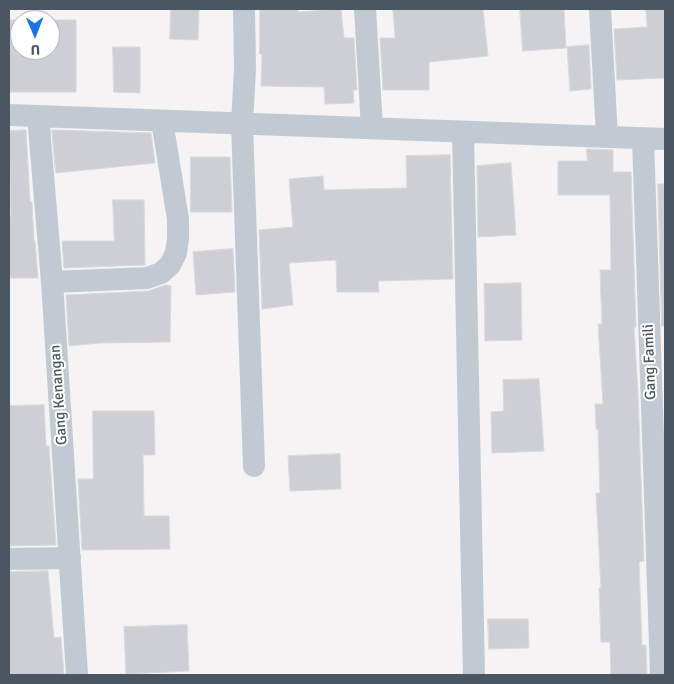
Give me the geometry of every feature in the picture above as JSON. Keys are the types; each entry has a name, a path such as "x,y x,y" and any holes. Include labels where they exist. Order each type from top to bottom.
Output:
{"street":[{"path":"244,9 245,68 242,124 254,466"},
{"path":"364,9 372,128"},
{"path":"600,9 608,137"},
{"path":"9,115 665,140"},
{"name":"Gang Kenangan","path":"38,116 52,282 77,675"},
{"path":"52,282 147,278 161,273 170,265 176,253 178,219 162,121"},
{"path":"463,132 474,675"},
{"name":"Gang Famili","path":"643,139 660,675"},
{"path":"9,559 70,558"}],"building":[{"path":"171,9 199,9 198,40 170,39"},
{"path":"260,9 298,9 298,12 341,9 344,38 354,38 357,90 353,90 354,103 325,104 324,87 261,86"},
{"path":"393,9 483,9 488,56 429,62 429,90 383,90 380,38 395,38"},
{"path":"520,9 564,9 566,48 523,51"},
{"path":"646,9 665,9 665,78 617,80 614,29 647,27"},
{"path":"9,20 10,60 60,60 60,20 76,20 76,92 9,92"},
{"path":"589,45 591,89 570,91 567,47"},
{"path":"113,47 140,47 140,93 114,92"},
{"path":"26,130 30,202 32,202 38,278 9,278 9,216 11,216 9,131"},
{"path":"52,130 151,133 155,163 56,173"},
{"path":"587,149 613,150 613,172 631,172 636,327 634,327 644,561 639,562 642,645 646,645 647,675 611,675 610,642 601,642 599,588 601,588 596,493 600,493 598,429 596,429 595,404 603,404 598,324 602,324 600,270 611,270 610,195 558,195 558,161 587,161"},
{"path":"450,155 453,279 378,281 379,292 337,292 336,260 289,263 293,305 262,309 259,230 293,227 289,179 323,176 324,190 407,188 406,156"},
{"path":"191,157 230,157 232,212 191,212"},
{"path":"511,163 516,235 478,237 477,166"},
{"path":"658,184 665,184 665,326 662,326"},
{"path":"113,200 144,200 145,265 64,268 62,241 114,241"},
{"path":"233,249 235,292 196,295 193,252"},
{"path":"521,283 522,340 485,341 484,284"},
{"path":"166,285 171,286 170,342 100,343 69,346 66,295 148,291"},
{"path":"539,379 544,451 492,453 491,412 504,411 503,380"},
{"path":"44,405 46,446 49,446 56,545 9,546 9,406"},
{"path":"93,411 154,411 155,455 143,455 144,516 169,516 170,549 82,550 78,479 93,479"},
{"path":"340,454 341,489 290,491 288,456"},
{"path":"48,571 54,638 61,637 64,675 9,675 9,572"},
{"path":"488,619 528,619 529,648 489,649"},
{"path":"187,625 189,671 126,674 124,627"}]}
